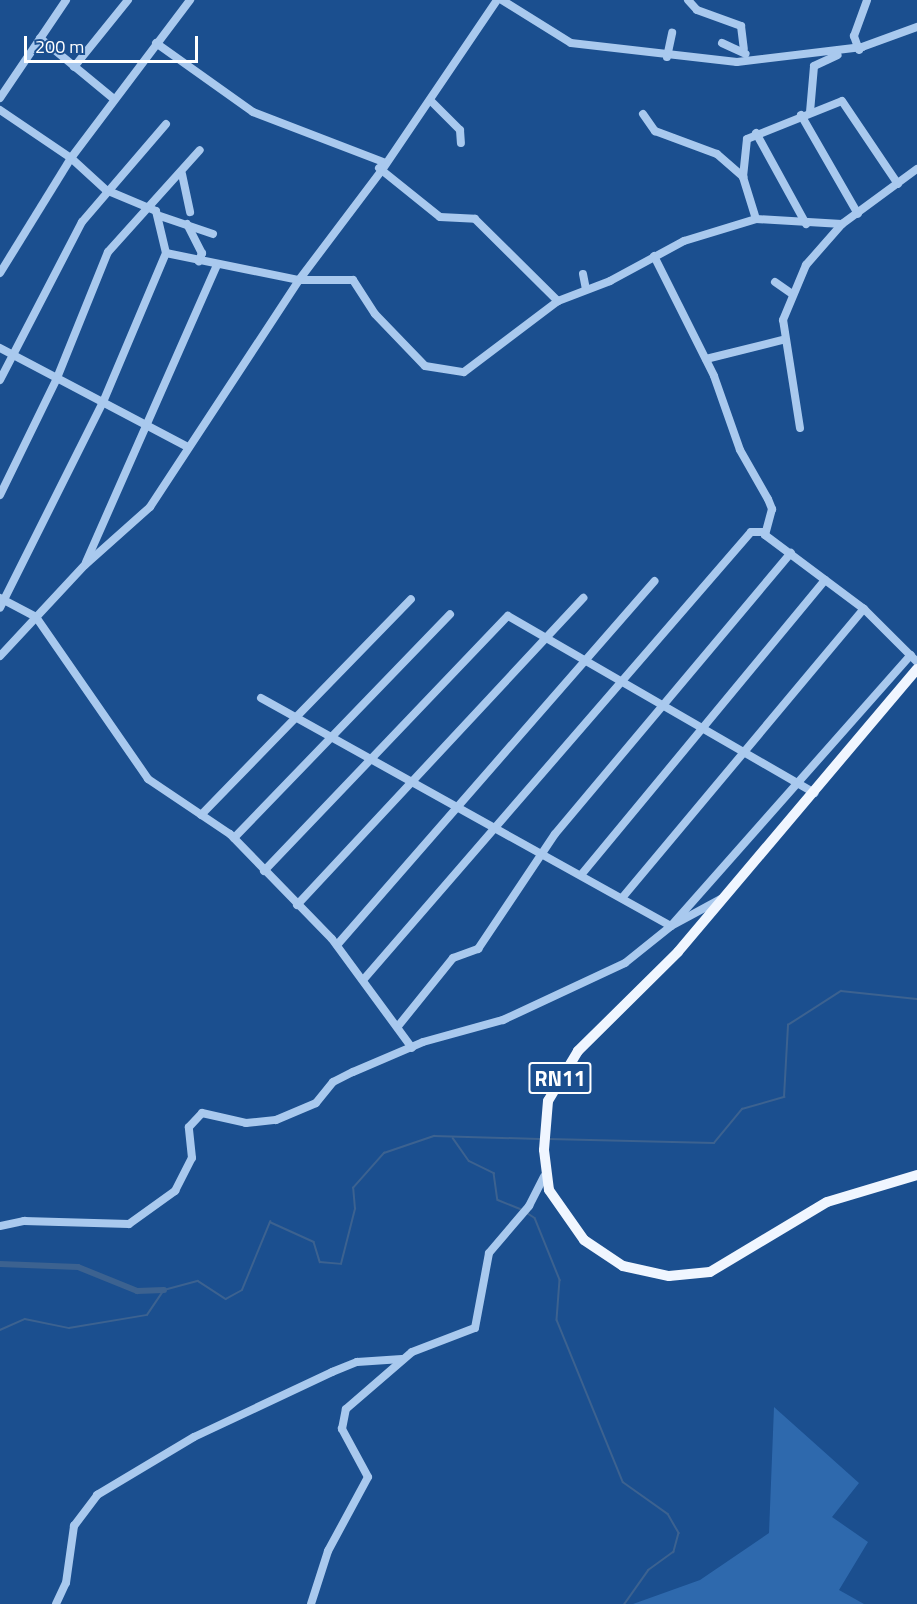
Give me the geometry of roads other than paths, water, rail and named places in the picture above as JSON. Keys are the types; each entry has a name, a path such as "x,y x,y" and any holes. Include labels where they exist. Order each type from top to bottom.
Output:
{"main road":[{"name":"RN11","path":"544,1177 545,1120 559,1080 578,1050 727,895 917,669"},
{"path":"544,1177 572,1227 592,1247 623,1266 669,1276 710,1272 827,1202 917,1175"}],"street":[{"path":"0,98 66,0"},
{"path":"75,67 128,0"},
{"path":"0,273 71,158 189,0"},
{"path":"0,656 85,565 146,511 299,280 431,101 497,0"},
{"path":"502,0 571,43 667,57 749,60 862,47"},
{"path":"688,0 697,10 741,26 744,49 749,60"},
{"path":"862,47 854,36 867,0"},
{"path":"858,214 806,113 814,66 917,27"},
{"path":"667,57 672,33"},
{"path":"40,38 114,99"},
{"path":"722,42 744,49"},
{"path":"156,43 253,112 382,167 440,217 475,219 558,301"},
{"path":"431,101 460,130 461,143"},
{"path":"756,219 743,177 747,139 756,133 806,113 846,103 898,184"},
{"path":"0,110 71,158 106,190 151,208 159,216 213,234"},
{"path":"643,114 655,131 717,154 743,177"},
{"path":"0,380 82,222 106,190 166,124"},
{"path":"756,133 806,224"},
{"path":"0,495 57,378 108,252 182,174 200,150"},
{"path":"800,428 782,339 792,294 808,263 842,224 917,169"},
{"path":"182,174 190,212"},
{"path":"0,609 2,599 103,402 166,253 159,216"},
{"path":"166,253 299,280 357,282 375,314 425,366 464,372 558,301 654,256 756,219 806,224 842,224"},
{"path":"187,224 202,253 199,261"},
{"path":"654,256 706,359 740,450 772,509 764,532"},
{"path":"85,565 149,426 203,288 217,265"},
{"path":"583,274 586,289"},
{"path":"775,282 792,294"},
{"path":"706,359 782,339"},
{"path":"0,348 188,447"},
{"path":"0,1226 24,1221 129,1224 175,1191 192,1158 189,1127 202,1113 246,1123 276,1120 316,1103 333,1082 412,1048 503,1020 626,963 671,926 797,782 914,658 864,609 764,532 752,532 625,682 495,827 364,979"},
{"path":"399,1025 453,958 478,950 544,854 664,704 790,553"},
{"path":"581,875 825,580"},
{"path":"337,945 655,581"},
{"path":"297,905 583,598"},
{"path":"2,599 36,617 148,779 234,838 337,945 399,1025 412,1048"},
{"path":"201,814 294,716 411,599"},
{"path":"622,897 864,609"},
{"path":"234,838 450,614"},
{"path":"264,871 508,616 815,793"},
{"path":"261,698 671,926"},
{"path":"671,926 727,895"},
{"path":"56,1604 66,1583 74,1526 97,1495 194,1437 332,1372 357,1362 402,1359 475,1328 494,1244 514,1226 544,1177"},
{"path":"311,1604 328,1551 368,1477 342,1429 342,1417 402,1359"}],"waterway":[{"path":"549,1139 714,1143 742,1109 784,1097 788,1025 841,991 917,999"},
{"path":"0,1330 25,1319 69,1328 147,1315 164,1290 198,1281 226,1299 242,1290 270,1222 314,1242 320,1262 341,1264 355,1209 353,1188 384,1153 434,1136 539,1139"},
{"path":"453,1138 469,1161 494,1173 498,1200 523,1210"},
{"path":"527,1213 535,1218 560,1280 557,1320 623,1482 668,1514 679,1533 674,1552 649,1570 625,1604"},
{"path":"0,1264 78,1267 137,1291 164,1290"}]}
